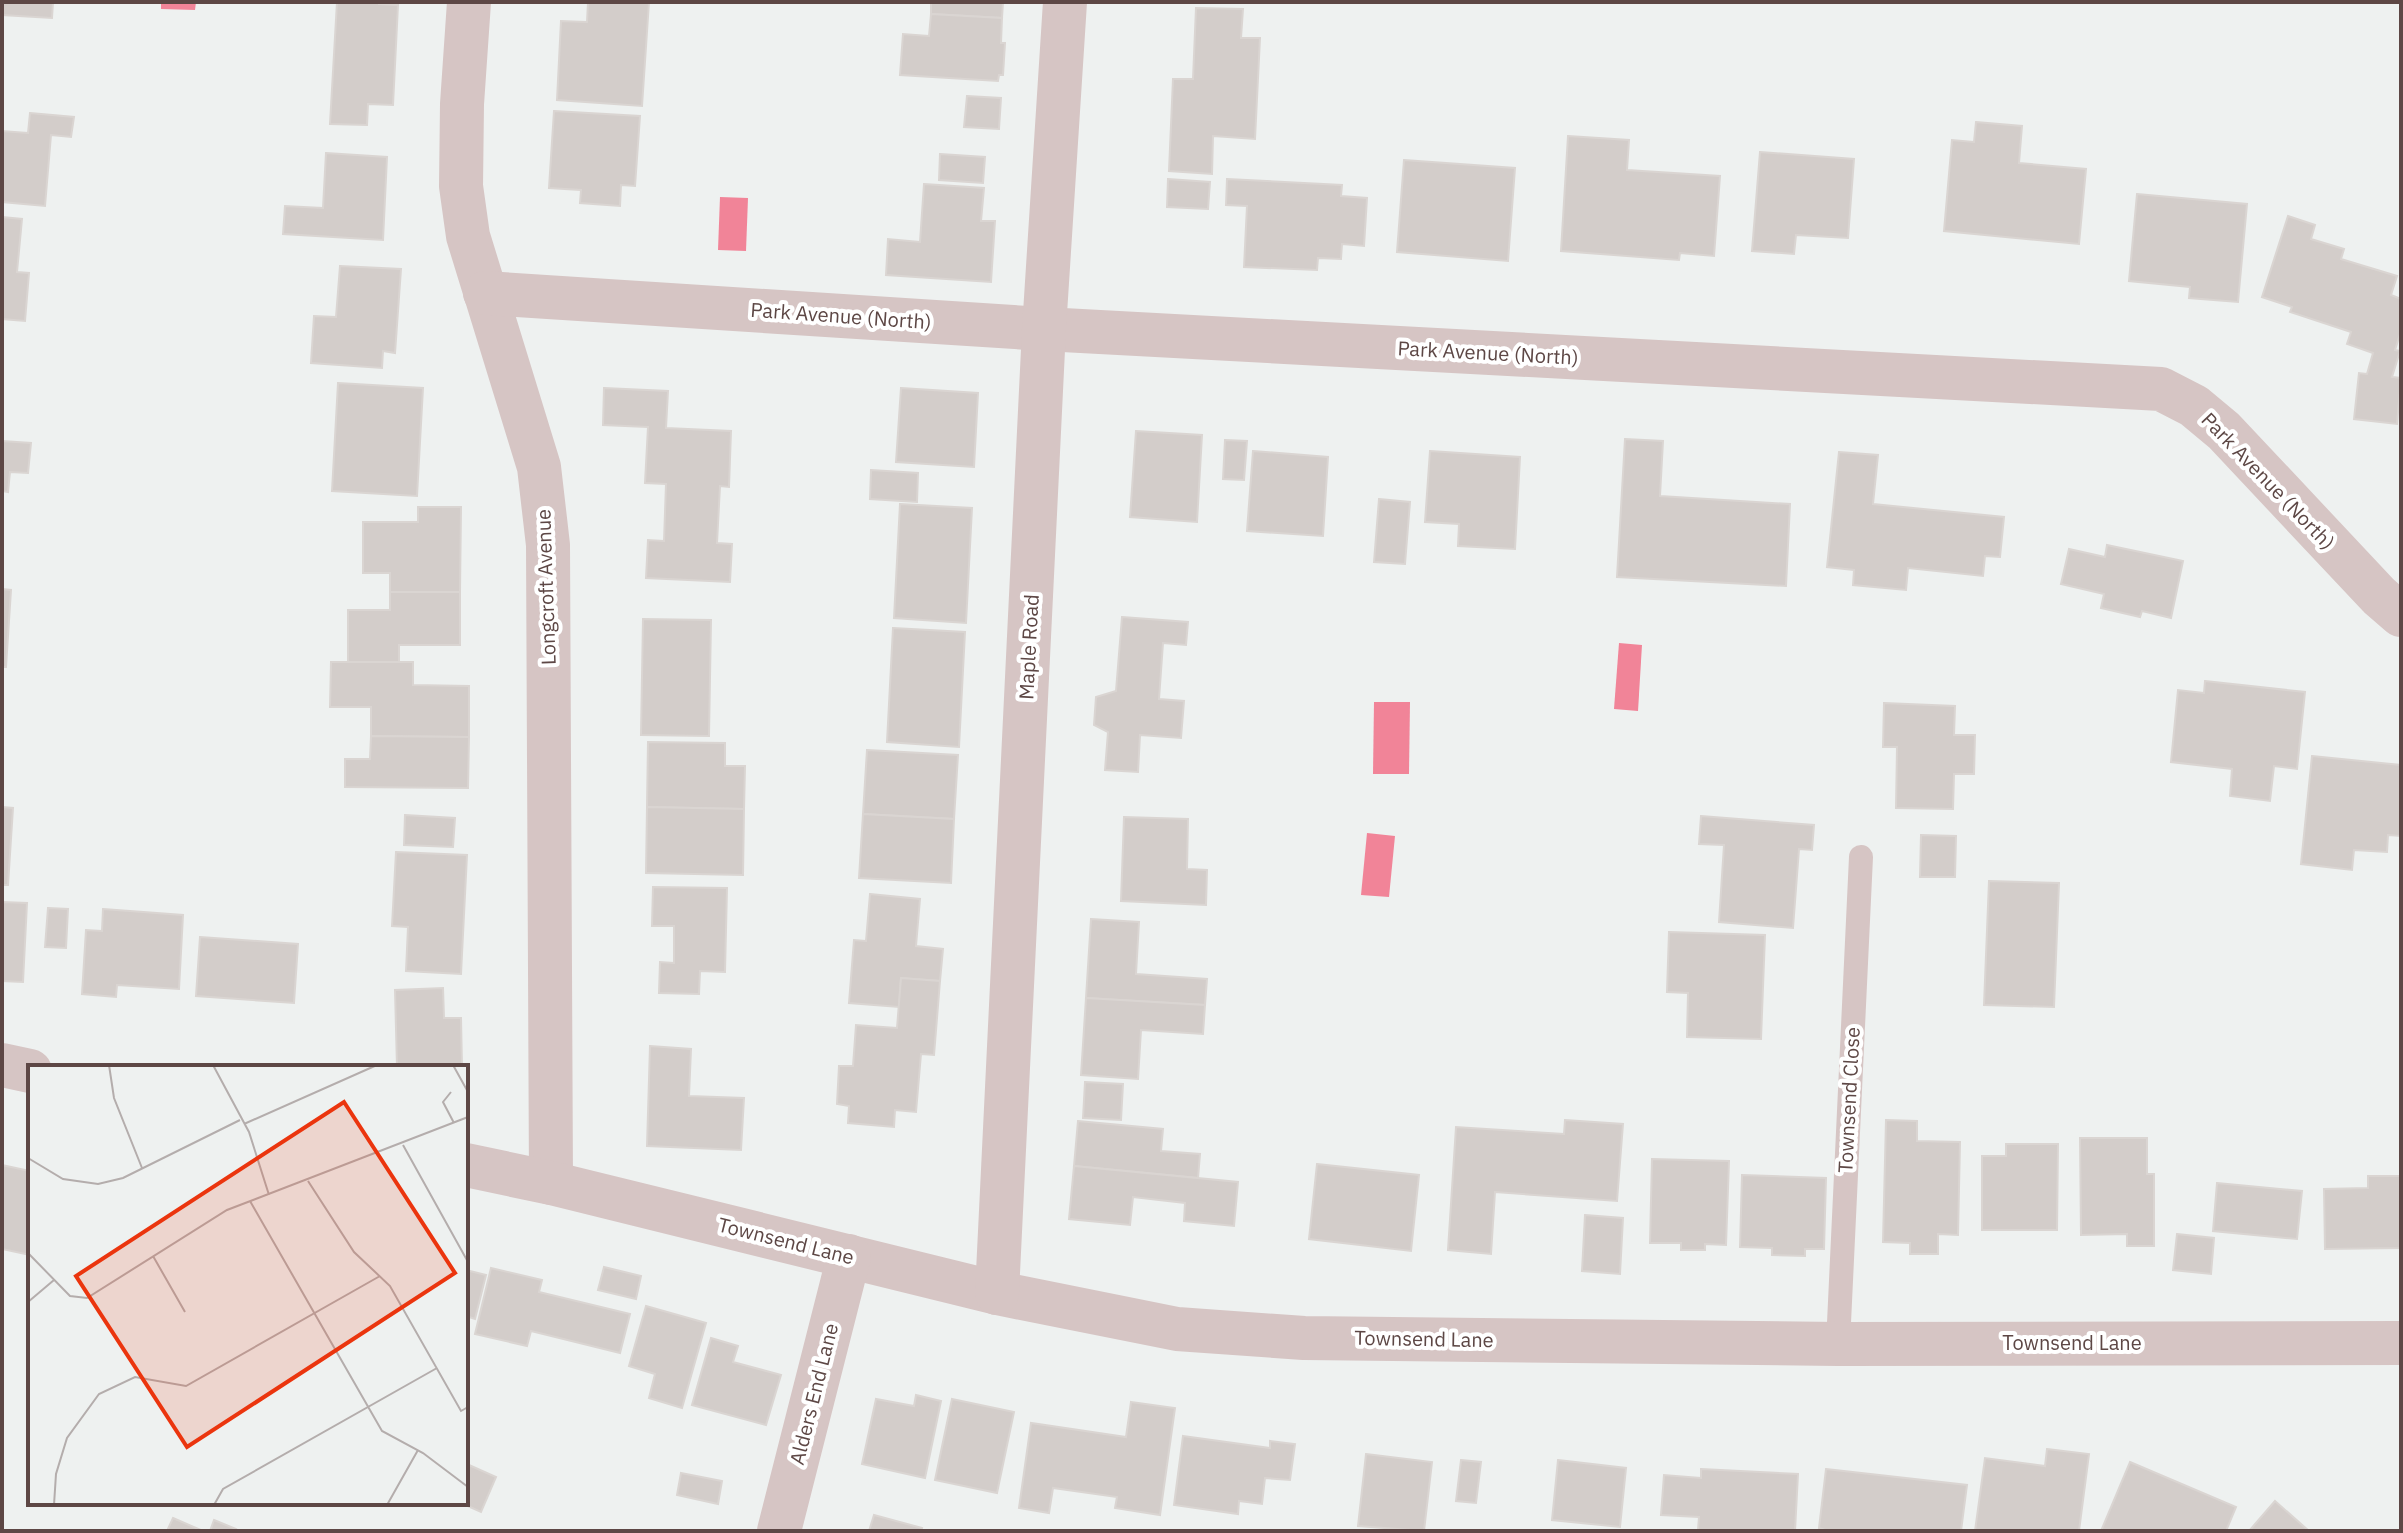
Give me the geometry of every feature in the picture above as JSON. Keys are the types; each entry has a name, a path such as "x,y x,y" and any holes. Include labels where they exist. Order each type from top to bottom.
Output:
{"street":[{"name":"Longcroft Avenue","path":"469,2 462,104 461,186 468,236 539,467 548,545 551,1183"},
{"name":"Maple Road","path":"997,1293 1044,329 1065,2"},
{"name":"Park Avenue (North)","path":"485,293 1044,329 2161,389 2194,406 2224,431 2379,596 2401,615"},
{"path":"2,1065 28,1071"},
{"name":"Townsend Lane","path":"468,1165 997,1293 1177,1329 1304,1338 1838,1344 2401,1343"},
{"name":"Alders End Lane","path":"779,1531 849,1256"}],"lane":[{"name":"Townsend Close","path":"1838,1344 1861,857"}],"shaded area":[{"path":"161,2 196,2 195,10 161,9"},
{"path":"720,197 748,198 746,251 718,250"},
{"path":"1619,643 1642,645 1638,711 1614,709"},
{"path":"1374,702 1410,702 1409,774 1373,774"},
{"path":"1367,833 1395,836 1389,897 1361,895"}],"building":[{"path":"2,2 53,2 52,18 2,15"},
{"path":"337,2 398,5 393,105 368,104 367,125 330,124"},
{"path":"588,2 649,2 642,106 557,100 561,21 587,22"},
{"path":"931,2 1003,2 1002,18 931,14"},
{"path":"1196,8 1243,9 1241,38 1260,38 1255,139 1213,136 1212,174 1169,171 1173,79 1193,79"},
{"path":"931,14 1002,18 1001,43 1005,43 1003,75 999,75 998,81 900,75 903,34 929,36"},
{"path":"967,96 1001,98 999,129 964,127"},
{"path":"554,111 640,116 635,186 621,185 620,206 580,203 581,190 549,188"},
{"path":"30,113 74,117 71,137 51,135 45,206 2,202 2,131 28,133"},
{"path":"1976,122 2022,126 2019,163 2086,169 2079,244 1944,231 1952,140 1974,142"},
{"path":"1568,136 1629,140 1627,170 1720,176 1714,256 1680,253 1679,260 1561,251"},
{"path":"1760,152 1854,159 1848,238 1796,235 1794,254 1752,251"},
{"path":"326,153 387,157 383,240 283,234 285,206 323,208"},
{"path":"940,154 985,157 983,183 939,180"},
{"path":"1404,160 1515,168 1508,261 1397,252"},
{"path":"1168,179 1210,182 1208,209 1167,207"},
{"path":"1227,179 1342,185 1341,196 1367,198 1364,246 1342,244 1341,259 1318,258 1317,270 1244,267 1247,206 1226,205"},
{"path":"924,184 984,188 981,221 995,221 991,282 886,275 888,239 920,242"},
{"path":"2137,194 2247,204 2238,302 2189,298 2190,287 2129,281"},
{"path":"2288,216 2315,225 2311,239 2344,249 2341,259 2397,276 2391,295 2401,299 2401,331 2395,350 2400,351 2392,377 2401,378 2397,424 2354,419 2359,373 2367,374 2373,353 2347,344 2351,332 2290,312 2292,307 2262,297"},
{"path":"2,217 22,219 17,272 29,273 25,321 2,319"},
{"path":"340,266 401,269 395,353 383,351 382,368 311,363 314,316 336,317"},
{"path":"338,383 423,388 417,496 332,491"},
{"path":"604,388 668,391 666,428 731,431 729,487 720,486 717,543 732,544 730,582 646,578 648,540 664,541 666,484 645,483 648,427 603,425"},
{"path":"901,388 978,393 974,467 896,462"},
{"path":"1136,431 1202,435 1197,522 1130,517"},
{"path":"1625,439 1663,441 1660,496 1790,504 1786,586 1617,577"},
{"path":"1225,440 1247,441 1244,480 1223,479"},
{"path":"2,441 31,443 28,473 10,472 8,492 2,491"},
{"path":"1253,451 1328,457 1323,536 1247,531"},
{"path":"1430,451 1520,457 1515,549 1458,546 1459,524 1425,522"},
{"path":"1839,452 1878,455 1873,504 2004,517 2000,557 1985,556 1983,576 1908,568 1906,590 1853,585 1854,570 1827,567"},
{"path":"871,470 918,473 917,502 870,499"},
{"path":"1379,499 1410,502 1405,564 1374,562"},
{"path":"900,504 972,508 966,623 894,618"},
{"path":"418,507 461,507 460,592 390,592 390,573 363,573 363,522 418,522"},
{"path":"2107,545 2183,561 2171,618 2142,611 2140,617 2101,608 2104,594 2061,584 2069,549 2105,557"},
{"path":"2,589 11,590 6,667 2,667"},
{"path":"390,592 460,592 460,645 399,645 399,662 348,662 348,610 390,610"},
{"path":"1122,617 1188,622 1186,645 1163,643 1159,699 1184,701 1181,738 1140,735 1138,772 1105,770 1108,732 1094,725 1096,697 1116,691"},
{"path":"643,619 711,620 709,736 641,735"},
{"path":"893,628 965,632 959,747 887,742"},
{"path":"331,662 413,662 413,685 469,686 469,737 371,736 371,707 330,707"},
{"path":"2205,681 2305,692 2297,769 2274,766 2270,801 2230,796 2232,769 2171,762 2178,690 2204,693"},
{"path":"1884,703 1955,706 1954,735 1975,735 1974,774 1954,774 1953,809 1896,808 1897,747 1883,747"},
{"path":"371,736 469,737 468,788 345,787 345,759 370,759"},
{"path":"648,742 725,743 725,766 745,766 744,809 647,807"},
{"path":"867,750 958,755 954,819 863,814"},
{"path":"2312,756 2401,765 2401,836 2388,835 2387,852 2354,850 2352,870 2301,864"},
{"path":"2,807 13,808 8,885 2,885"},
{"path":"647,807 744,809 743,875 646,873"},
{"path":"863,814 954,819 951,883 859,878"},
{"path":"405,815 455,818 453,847 404,845"},
{"path":"1701,816 1814,825 1812,850 1799,849 1793,928 1719,922 1724,845 1699,844"},
{"path":"1124,817 1188,819 1187,869 1207,870 1206,905 1121,901"},
{"path":"1921,835 1956,836 1955,877 1920,877"},
{"path":"396,852 467,855 461,974 406,971 408,927 392,926"},
{"path":"1989,881 2059,883 2054,1007 1984,1005"},
{"path":"653,887 727,888 725,972 700,971 699,994 659,993 660,962 674,963 674,926 652,926"},
{"path":"870,894 920,899 916,946 943,949 940,981 901,978 899,1007 849,1003 854,940 866,941"},
{"path":"2,902 27,903 23,982 2,981"},
{"path":"48,908 68,909 66,948 45,947"},
{"path":"103,909 183,915 179,989 117,985 116,997 82,994 86,930 102,931"},
{"path":"1091,919 1139,922 1136,974 1207,979 1205,1005 1086,998"},
{"path":"1669,932 1765,935 1761,1039 1687,1037 1688,993 1667,992"},
{"path":"200,937 298,944 294,1003 196,996"},
{"path":"901,978 940,981 934,1055 921,1054 916,1112 895,1110 894,1127 848,1123 849,1106 837,1104 839,1066 853,1066 856,1025 897,1028"},
{"path":"443,988 444,1018 461,1018 462,1065 397,1065 395,990"},
{"path":"1086,998 1205,1005 1203,1034 1141,1030 1138,1079 1081,1075"},
{"path":"650,1046 691,1049 689,1096 744,1098 741,1150 647,1146"},
{"path":"1085,1082 1123,1084 1121,1120 1083,1118"},
{"path":"1565,1120 1623,1124 1617,1201 1495,1192 1491,1254 1448,1250 1456,1127 1564,1134"},
{"path":"1886,1120 1917,1121 1917,1141 1960,1142 1958,1235 1938,1234 1938,1254 1910,1254 1910,1243 1883,1242"},
{"path":"1078,1121 1163,1129 1161,1151 1200,1154 1198,1178 1074,1166"},
{"path":"2080,1138 2147,1138 2147,1174 2154,1174 2154,1246 2127,1246 2127,1234 2081,1235"},
{"path":"2006,1144 2058,1144 2057,1230 1982,1230 1982,1156 2006,1156"},
{"path":"1652,1159 1729,1161 1726,1245 1705,1244 1705,1250 1681,1250 1681,1243 1650,1243"},
{"path":"1317,1164 1419,1175 1411,1251 1309,1239"},
{"path":"2,1165 28,1171 28,1255 2,1249"},
{"path":"1074,1166 1238,1182 1234,1226 1184,1221 1185,1203 1133,1197 1130,1225 1069,1219"},
{"path":"1742,1175 1826,1178 1824,1249 1805,1249 1805,1256 1772,1255 1772,1248 1740,1247"},
{"path":"2368,1176 2401,1176 2401,1248 2325,1249 2324,1189 2368,1188"},
{"path":"2217,1183 2302,1191 2297,1239 2213,1231"},
{"path":"1585,1215 1623,1218 1620,1274 1582,1271"},
{"path":"2177,1234 2214,1238 2211,1274 2173,1270"},
{"path":"604,1267 641,1276 636,1299 598,1290"},
{"path":"491,1268 542,1280 539,1292 630,1314 620,1353 531,1331 527,1346 475,1334"},
{"path":"468,1270 486,1275 475,1319 468,1317"},
{"path":"646,1306 706,1323 682,1408 649,1398 655,1374 629,1366"},
{"path":"711,1338 738,1346 733,1362 781,1375 766,1425 692,1405"},
{"path":"916,1395 941,1401 925,1478 862,1464 876,1399 914,1406"},
{"path":"952,1399 1014,1412 997,1493 935,1480"},
{"path":"1131,1402 1175,1408 1160,1515 1115,1508 1117,1497 1053,1488 1049,1513 1019,1508 1031,1423 1126,1437"},
{"path":"1183,1436 1270,1448 1270,1441 1295,1444 1290,1480 1265,1478 1262,1504 1239,1501 1238,1514 1174,1505"},
{"path":"2047,1449 2089,1454 2079,1531 1975,1531 1985,1458 2045,1466"},
{"path":"1366,1454 1432,1462 1424,1531 1358,1526"},
{"path":"1461,1460 1481,1462 1476,1503 1456,1501"},
{"path":"1558,1460 1626,1468 1620,1527 1552,1520"},
{"path":"2130,1462 2236,1507 2226,1531 2101,1531"},
{"path":"468,1467 496,1477 481,1512 465,1505 468,1505"},
{"path":"1701,1469 1798,1474 1795,1531 1698,1530 1699,1517 1661,1515 1664,1475 1701,1478"},
{"path":"1826,1469 1967,1485 1961,1531 1828,1531 1819,1528"},
{"path":"681,1473 722,1481 718,1504 677,1495"},
{"path":"2275,1501 2309,1531 2249,1531"},
{"path":"874,1515 922,1528 921,1531 869,1531"},
{"path":"173,1518 203,1531 167,1531"},
{"path":"214,1520 236,1529 210,1531"}]}
